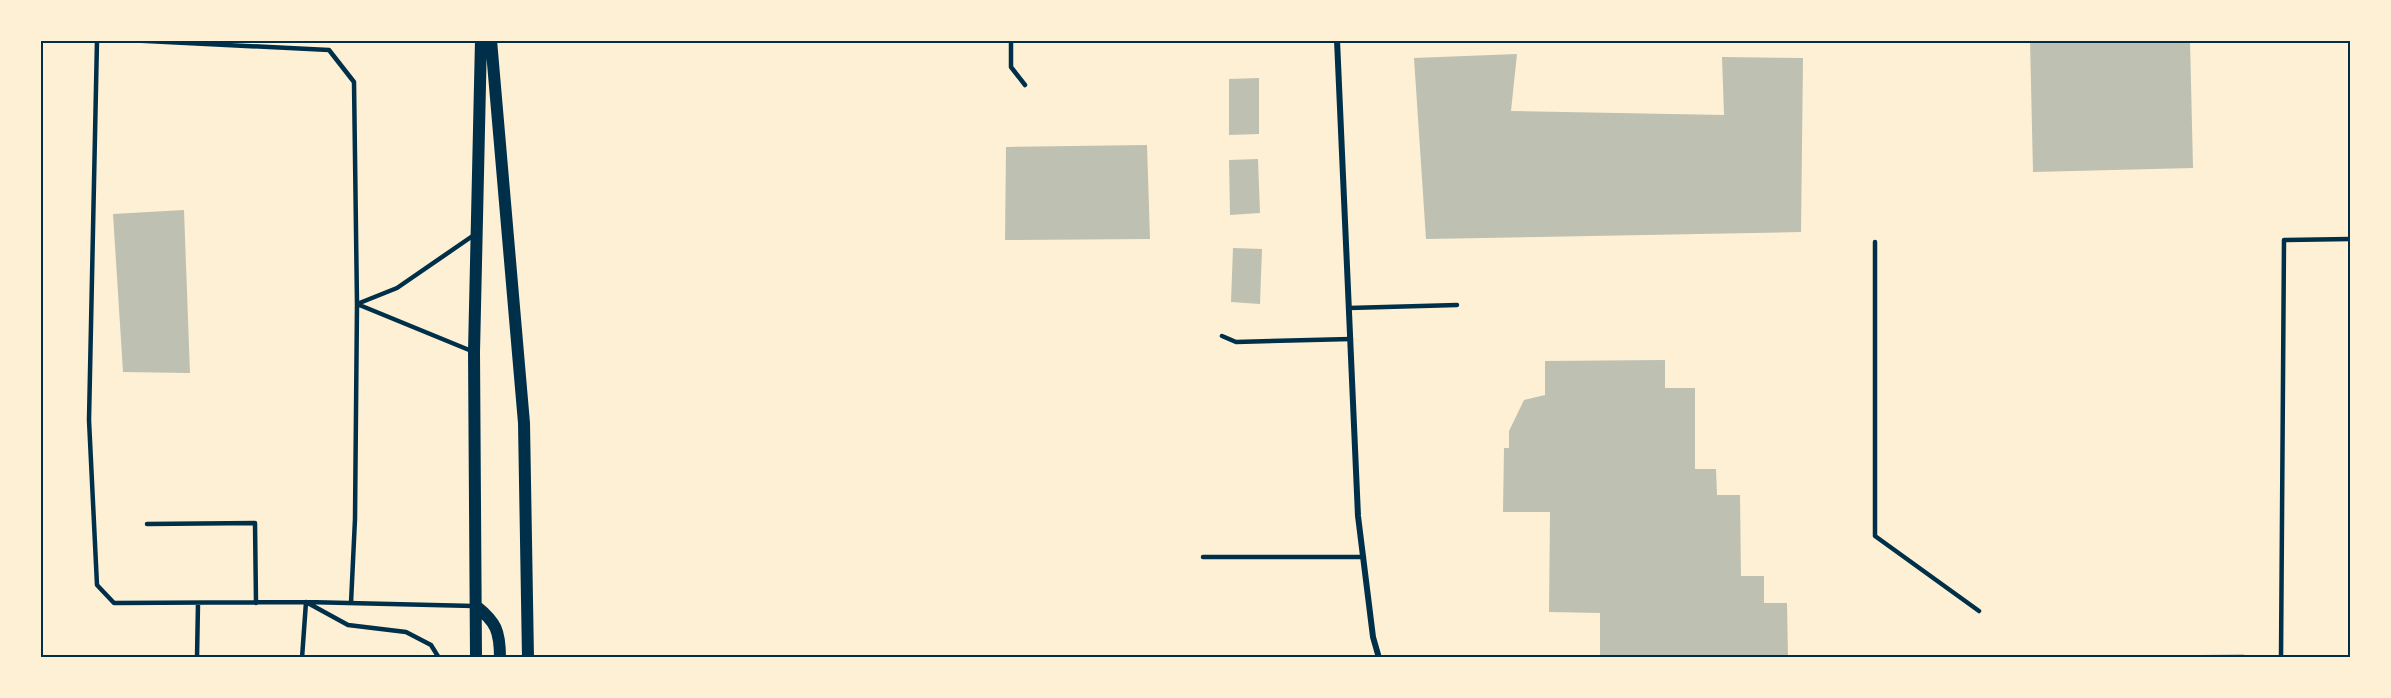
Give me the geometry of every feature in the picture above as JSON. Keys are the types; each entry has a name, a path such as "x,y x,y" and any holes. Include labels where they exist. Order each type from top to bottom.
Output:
{"main road":[{"path":"476,657 474,352 481,40"},
{"path":"491,40 524,423 528,657"},
{"path":"476,606 493,619 500,644 500,657"}],"street":[{"path":"1337,40 1358,516 1373,637 1379,657"}],"lane":[{"path":"98,40 89,420 96,585 114,603 306,602 476,606"},
{"path":"126,40 328,50 354,82 357,304 355,519 351,603"},
{"path":"1011,40 1011,67 1025,85"},
{"path":"357,304 397,288 477,234"},
{"path":"2281,657 2284,240 2350,239"},
{"path":"1875,242 1875,536 1979,611"},
{"path":"357,304 474,352"},
{"path":"1349,308 1457,305"},
{"path":"1222,336 1236,342 1351,339"},
{"path":"147,524 255,523 256,603"},
{"path":"1203,557 1364,557"},
{"path":"302,657 306,602"},
{"path":"306,602 348,625 406,632 431,645 439,657"},
{"path":"197,657 198,603"}],"building":[{"path":"2030,40 2190,40 2193,168 2033,172"},
{"path":"1517,54 1511,111 1724,115 1722,57 1803,58 1801,232 1426,239 1414,58"},
{"path":"1259,78 1259,134 1229,135 1229,79"},
{"path":"1147,145 1150,239 1005,240 1006,147"},
{"path":"1258,159 1260,213 1230,215 1229,160"},
{"path":"184,210 190,373 123,372 113,214"},
{"path":"1233,248 1262,249 1260,304 1231,302"},
{"path":"1665,360 1665,388 1695,388 1695,469 1716,469 1717,495 1740,495 1741,576 1764,576 1764,603 1787,603 1788,658 1600,658 1600,613 1549,612 1550,512 1503,512 1504,448 1509,448 1509,431 1524,400 1545,395 1545,361"},
{"path":"2244,654 2244,658 2160,658 2160,656"}]}
